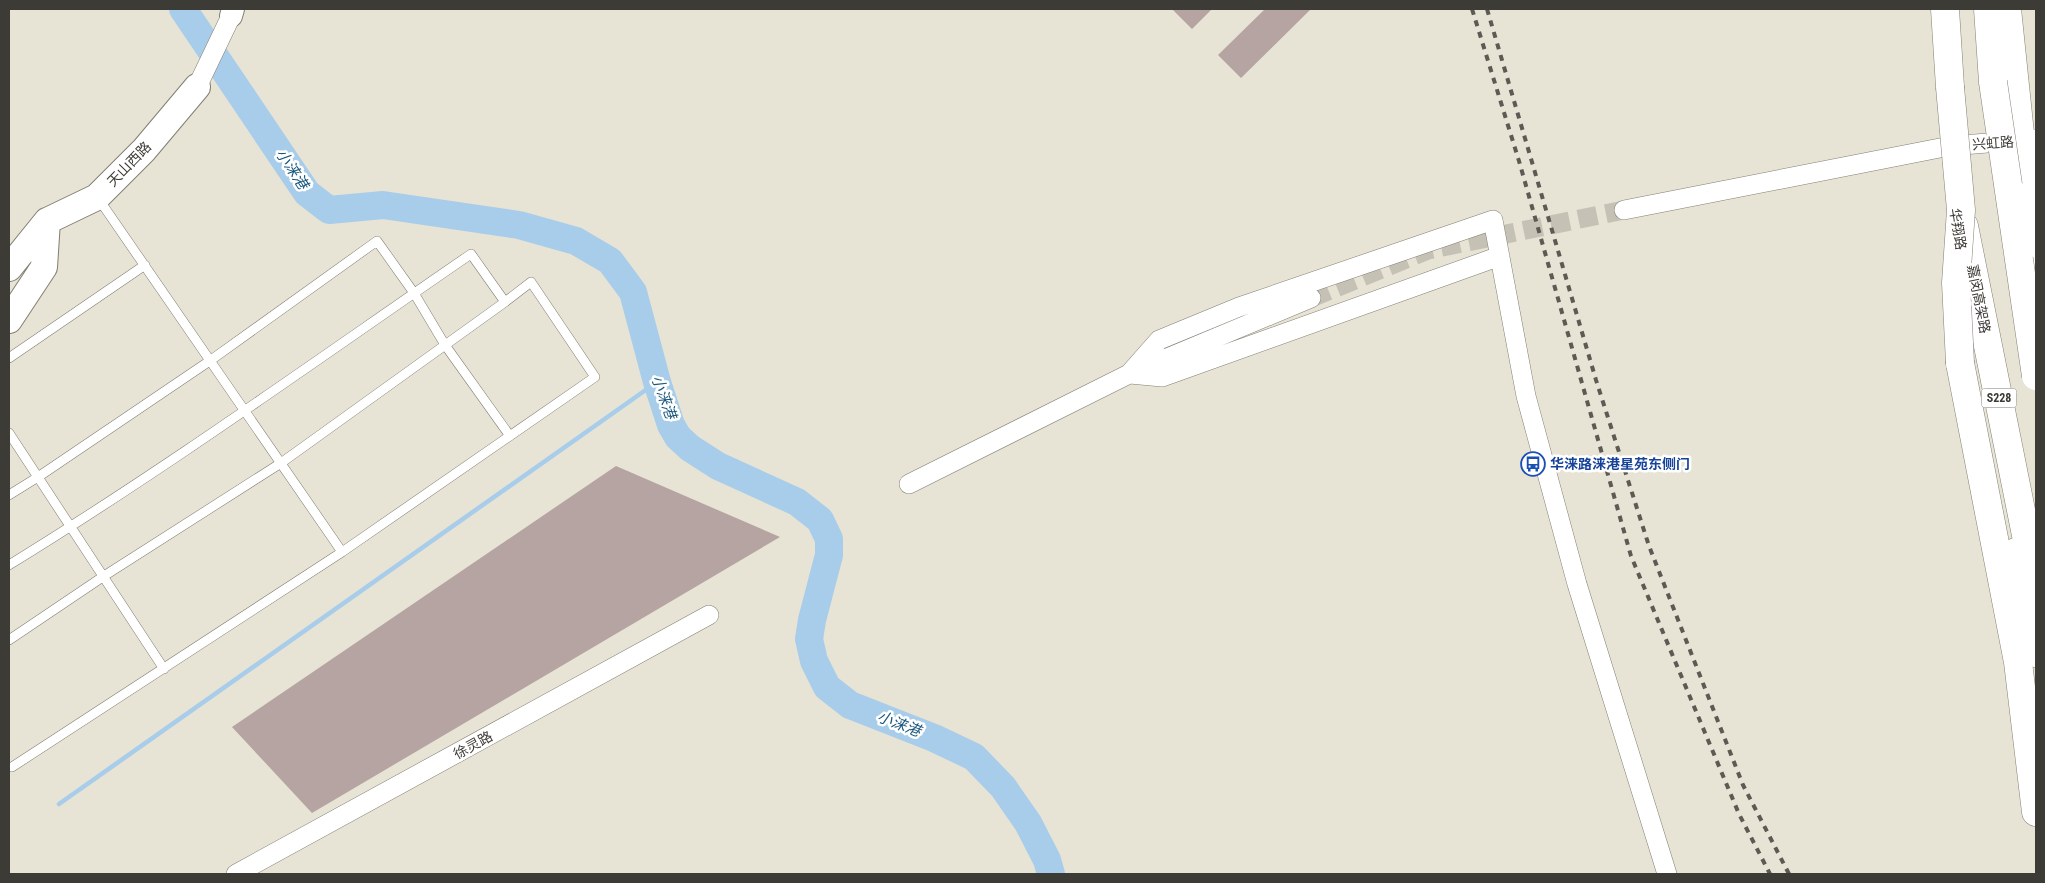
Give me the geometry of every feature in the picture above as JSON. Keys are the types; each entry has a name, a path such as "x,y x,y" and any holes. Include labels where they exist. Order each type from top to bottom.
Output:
{"main road":[{"name":"华翔路","path":"1937,9 1954,204 1978,359 2036,653"},
{"name":"嘉闵高架路","path":"1945,9 1961,210 2036,586"},
{"path":"1988,9 1993,82 2036,376"},
{"path":"2007,9 2029,140 2036,287"},
{"path":"1993,82 2036,243"},
{"name":"天山西路","path":"9,268 47,221 97,198 144,150 197,87"},
{"path":"1961,210 1956,283 1960,363 2018,662 2036,812"},
{"path":"9,320 44,266 47,221"}],"street":[{"path":"197,87 232,12"},
{"name":"兴虹路","path":"1624,210 1950,146 2029,140"},
{"path":"1129,374 1159,340 1239,307 1493,220 1526,396 1577,584 1667,874"},
{"path":"1129,374 1162,377 1500,256"},
{"path":"909,484 1129,374 1311,298"},
{"name":"徐灵路","path":"236,874 710,615"}],"lane":[{"path":"97,198 211,360 342,552"},
{"path":"9,495 38,478 211,360 376,241 414,293 444,345 510,436"},
{"path":"9,565 71,527 245,410 471,254 505,302"},
{"path":"9,358 145,265"},
{"path":"9,640 104,576 281,463 531,282 595,377 342,552 12,767"},
{"path":"9,433 164,669"}],"building":[{"path":"1172,9 1212,9 1192,29"},
{"path":"1265,9 1311,9 1241,78 1218,55"},
{"path":"616,466 780,537 312,813 232,727"}],"waterway":[{"name":"小涞港","path":"183,9 307,193 329,210 383,205 519,225 576,241 610,261 633,292 657,382 671,425 678,437 690,448 718,466 797,502 820,520 829,539 829,555 809,639 814,661 827,687 850,705 934,738 974,757 1003,787 1028,823 1047,860 1051,874"},
{"path":"59,804 657,382"}],"tunnel":[{"path":"1311,298 1428,250 1624,210"}],"railway":[{"path":"1472,9 1519,161 1631,556 1739,814 1770,874"},
{"path":"1487,9 1596,380 1649,546 1743,785 1789,874"}],"place":[{"name":"华涞路涞港星苑东侧门","path":"1533,464"}]}
